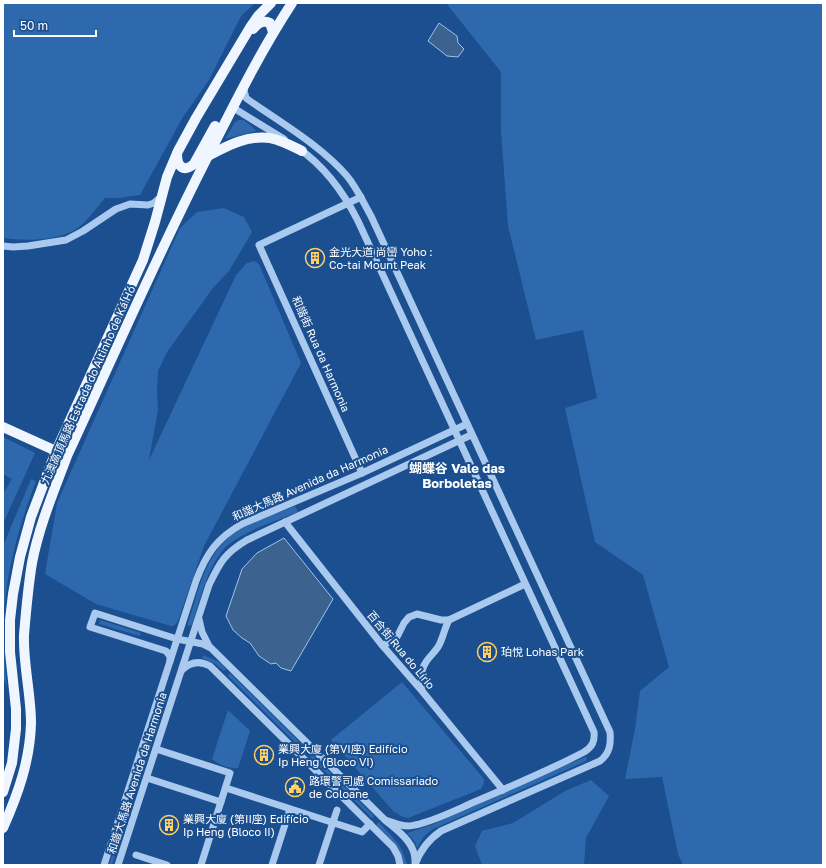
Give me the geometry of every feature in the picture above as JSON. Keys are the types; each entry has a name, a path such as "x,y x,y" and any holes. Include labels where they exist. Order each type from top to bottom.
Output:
{"main road":[{"name":"九澳高頂馬路 Estrada do Altinho de Ká Hó","path":"3,792 12,763 16,729 16,709 10,652 10,620 19,564 31,517 56,451 143,260 156,222 168,175 177,154 196,118 240,44 258,16 272,3"},
{"name":"九澳高頂馬路 Estrada do Altinho de Ká Hó","path":"3,828 16,797 29,752 31,722 24,645 26,609 33,562 43,520 71,449 186,198 243,85 273,32 292,3"},
{"path":"240,44 256,25 261,22 265,21 270,23 273,32"},
{"path":"177,154 178,164 183,168 191,167 220,118 232,106"},
{"path":"208,156 229,145 246,139 258,138 271,138 302,151"},
{"path":"3,427 56,451"}],"street":[{"path":"243,85 246,98 325,154 348,178 371,216 466,424 610,732 611,740 609,751 600,761 444,830 434,836 423,848 415,865"},
{"path":"232,106 302,151 325,171 349,203 594,732 594,741 591,747 584,752 503,790 439,817 414,826 403,826 385,820"},
{"path":"3,246 28,246 66,240 83,231 116,209 130,204 148,205 154,203 162,196"},
{"path":"349,203 360,197"},
{"name":"和諧街 Rua da Harmonia","path":"349,203 259,245 275,277 362,473"},
{"name":"和諧大馬路 Avenida da Harmonia","path":"104,865 196,580 205,558 215,544 230,531 242,524 362,473 466,424"},
{"name":"和諧大馬路 Avenida da Harmonia","path":"118,865 209,585 221,562 228,553 247,540 472,435"},
{"name":"百合街 Rua do Lírio","path":"285,522 382,645 422,691 503,790"},
{"path":"382,645 394,641 409,617 417,614 441,620 449,620 525,584"},
{"path":"170,661 170,656 166,651 90,627 95,613 177,640 203,644 211,648"},
{"path":"199,617 202,632 211,648 401,834 410,844 415,858 415,865"},
{"path":"422,691 420,680 422,669 425,662 438,646 449,620"},
{"path":"180,676 182,670 192,663 198,662 210,666 393,847 398,856 400,865"},
{"path":"156,749 230,773 201,865"},
{"path":"147,778 221,802"},
{"path":"226,788 362,832 370,824"},
{"path":"272,865 290,809"},
{"path":"319,865 337,810"},
{"path":"136,855 167,865"}],"shaded area":[{"path":"3,3 255,3 241,16 209,80 183,117 140,195 105,198 78,228 57,237 20,240 3,238"},
{"path":"446,3 823,3 823,865 683,865 678,854 662,777 625,779 635,729 640,691 669,667 643,575 595,542 565,408 597,398 583,330 536,340 508,226 501,131 501,72"},
{"path":"439,23 457,36 458,43 464,49 458,57 447,56 428,41"},
{"path":"244,120 257,131 225,139 235,122"},
{"path":"224,208 244,217 252,232 229,271 213,288 167,352 158,371 158,410 149,460 236,275 247,263 254,261 259,264 301,363 204,546 178,621 174,626 171,626 96,604 45,574 57,503 180,228 197,212"},
{"path":"3,437 35,453 3,524 3,494 12,479 3,474"},
{"path":"31,479 36,481 25,511 9,571 4,607 3,639 3,546"},
{"path":"295,506 298,512 262,526 243,535 228,545 215,562 210,572 192,625 188,626 206,570 217,550 224,542 231,535 248,525"},
{"path":"284,538 333,599 291,671 281,668 276,663 271,664 259,656 250,643 233,630 226,616 242,569 257,553"},
{"path":"100,620 141,633 140,636 99,624"},
{"path":"3,641 7,688 3,677"},
{"path":"203,655 219,662 226,669 224,671 214,663 202,658"},
{"path":"230,673 374,816 372,818 228,676"},
{"path":"402,682 484,779 481,789 408,818 394,812 331,740"},
{"path":"163,699 166,700 112,865 109,865"},
{"path":"228,710 250,731 238,768 224,766 212,759"},
{"path":"585,757 587,760 584,762 433,829 424,836 417,848 415,842 407,833 434,824"},
{"path":"591,780 609,796 586,838 584,865 482,865 475,846 482,831 513,823 565,791"},
{"path":"379,822 400,847 407,865 403,865 397,848 376,825"}],"place":[{"name":"金光大道 尚巒 Yoho : Co-tai Mount Peak","path":"315,258"},
{"name":"珀悅 Lohas Park","path":"487,652"},
{"name":"業興大廈 (第VI座) Edifício Ip Heng (Bloco VI)","path":"264,755"},
{"name":"路環警司處 Comissariado de Coloane","path":"295,787"},
{"name":"業興大廈 (第II座) Edifício Ip Heng (Bloco II)","path":"169,825"}],"district":[{"name":"蝴蝶谷 Vale das Borboletas","path":"457,476"}]}
